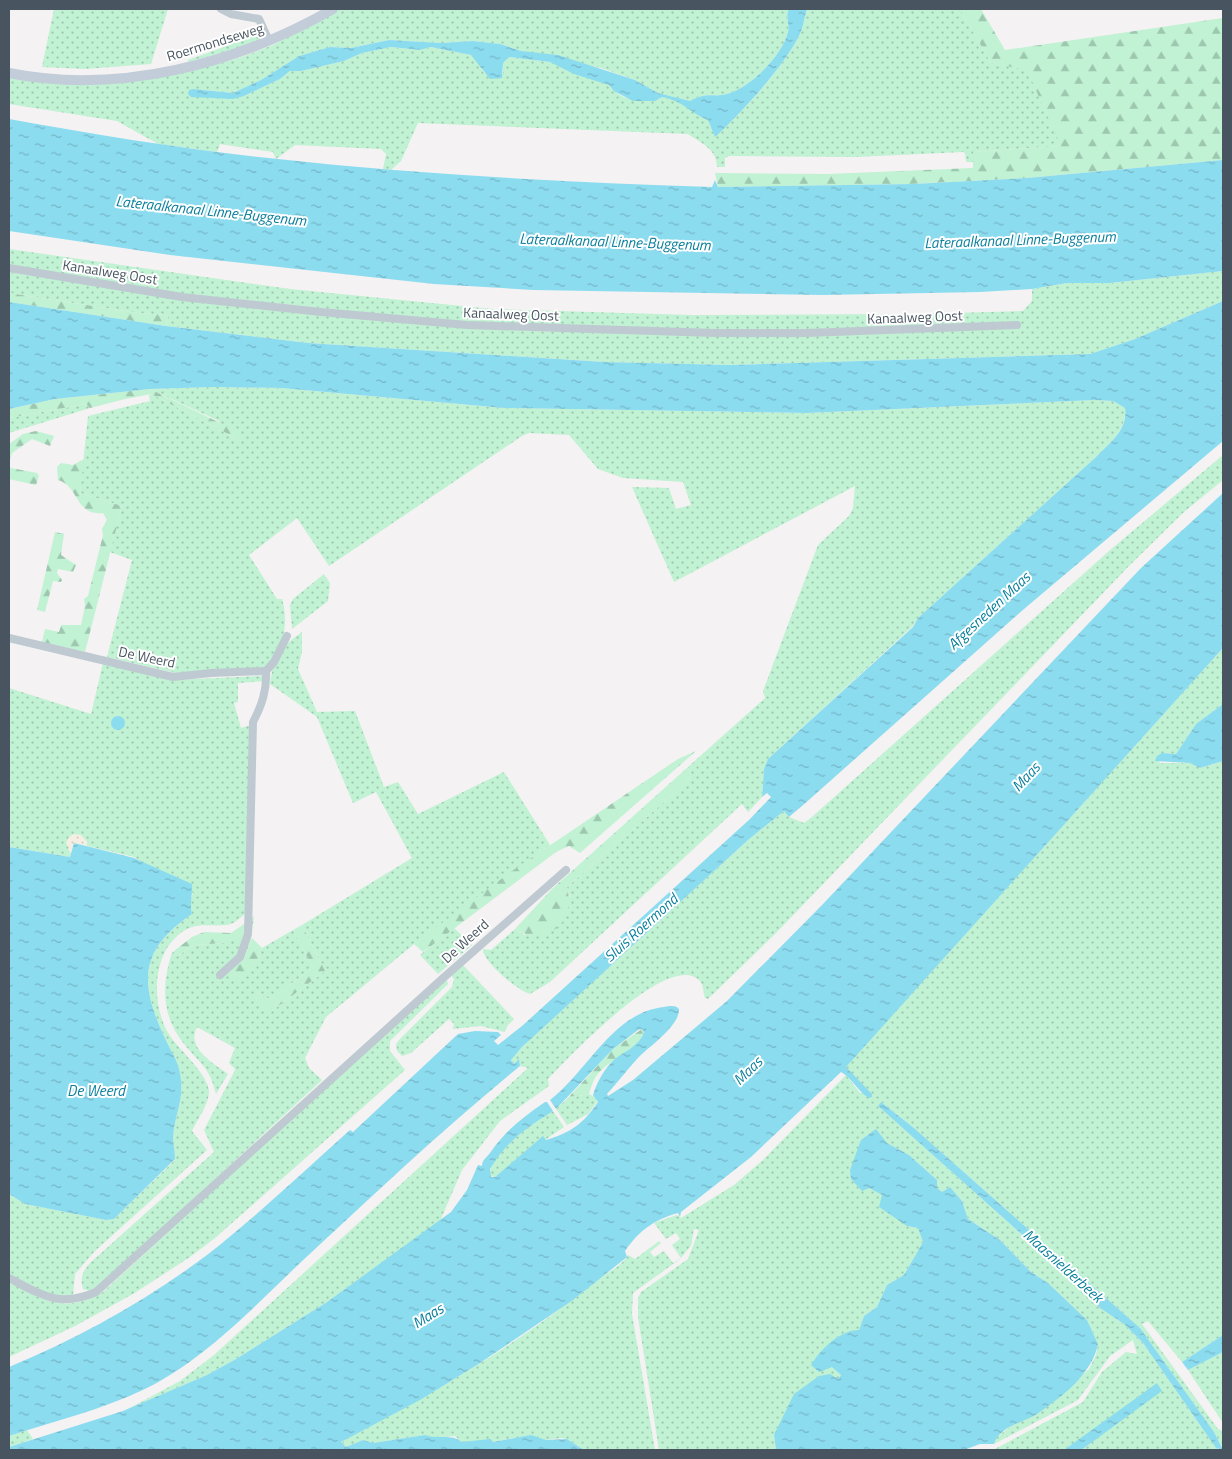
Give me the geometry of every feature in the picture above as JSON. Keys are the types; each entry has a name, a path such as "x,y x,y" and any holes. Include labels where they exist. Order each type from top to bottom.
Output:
{"main road":[{"name":"Roermondseweg","path":"9,73 51,79 78,80 138,76 194,65 269,41 333,9"}],"street":[{"path":"221,9 231,14 259,19 269,41"},
{"name":"Kanaalweg Oost","path":"9,268 182,297 467,325 779,333 1017,325"},
{"path":"220,975 240,957 248,934 253,722 261,706 267,685 266,671 274,662 287,636"},
{"name":"De Weerd","path":"9,638 174,678 211,673 266,671"},
{"name":"De Weerd","path":"9,1278 54,1300 81,1299 96,1292 442,979 566,870"}],"green space":[{"path":"54,9 168,9 151,64 85,69 42,67"},
{"path":"340,9 789,9 787,15 788,32 785,41 772,60 755,78 746,85 727,94 706,95 690,101 658,93 635,80 601,68 521,51 500,44 473,41 442,43 389,40 351,48 330,47 299,56 261,80 233,93 193,89 244,96 280,79 290,71 301,71 344,61 362,53 391,47 420,50 431,47 471,55 478,61 484,73 503,74 503,63 509,57 550,62 609,85 620,95 632,100 659,99 662,96 686,105 699,116 708,120 715,136 749,103 781,64 800,35 807,9 960,9 991,63 1027,69 1062,146 973,152 974,162 966,162 965,153 963,152 856,157 729,156 725,158 725,167 717,167 711,151 688,134 418,123 401,161 391,170 383,169 386,154 381,149 295,145 276,159 273,152 220,144 217,152 158,144 117,121 9,104 9,77 24,80 185,72 236,59 273,45"},
{"path":"960,9 981,9 1005,50 1223,18 1223,160 1027,178 913,184 718,187 715,173 828,174 973,168 973,152 1061,146 1027,70 991,63"},
{"path":"262,33 262,38 236,49 188,62 188,60"},
{"path":"9,249 290,289 492,309 691,315 912,314 1023,311 1032,301 1032,289 1067,283 1110,283 1223,271 1223,301 1135,339 1090,354 731,365 604,362 308,343 166,326 168,315 138,313 9,293 9,272 219,304 530,331 798,336 1018,327 931,326 741,331 453,322 167,292 9,267"},
{"path":"9,293 138,313 168,315 166,326 9,302"},
{"path":"213,387 281,388 504,408 807,413 1095,400 1113,401 1125,408 1125,416 1120,429 1112,441 1096,457 918,618 913,626 768,759 764,769 762,797 748,812 742,804 550,982 530,994 517,987 494,968 488,961 483,949 491,950 515,929 525,935 570,896 567,887 689,780 691,775 688,767 765,698 763,691 818,545 849,516 853,508 855,486 674,582 632,487 669,488 676,509 691,505 683,482 623,478 598,469 569,435 529,433 329,566 297,518 249,555 277,599 282,599 284,608 285,628 280,647 275,656 262,669 180,674 107,657 132,560 110,552 122,506 80,493 88,416 150,401 149,395 151,394 238,439 217,420 150,389"},
{"path":"150,389 241,433 242,437 238,439 151,394 90,408 86,404 9,418 9,409 55,399"},
{"path":"86,404 90,408 9,433 9,418"},
{"path":"36,431 54,436 50,446 32,439 12,453 9,463 9,444 23,434"},
{"path":"1223,455 1223,480 1184,512 1129,566 775,934 708,999 705,998 703,986 699,980 684,975 665,980 643,993 596,1031 548,1079 549,1086 500,1121 462,1170 440,1221 327,1302 236,1359 207,1375 126,1410 180,1381 214,1355 528,1068 520,1066 519,1060 514,1064 511,1059 532,1037 748,840 784,811 789,817 804,823 812,817 1109,551"},
{"path":"84,459 80,493 122,506 85,652 42,642 45,629 59,632 61,625 81,625 85,606 84,599 88,596 103,535 102,529 107,520 103,513 94,513 82,506 70,489 58,480 57,467 61,463 73,465"},
{"path":"9,466 37,473 39,476 36,485 9,479"},
{"path":"55,532 64,534 61,555 76,565 73,572 58,569 57,573 62,580 61,582 53,581 45,612 37,610"},
{"path":"324,574 330,583 328,601 292,629 290,605 293,599"},
{"path":"302,632 302,652 298,669 317,712 355,711 384,787 398,782 418,814 504,772 550,845 414,944 326,1017 305,1058 309,1068 322,1080 101,1284 90,1291 83,1289 82,1275 90,1263 214,1152 204,1130 234,1072 235,1069 229,1063 235,1048 197,1027 195,1042 198,1048 209,1060 228,1074 216,1094 204,1066 184,1044 171,1023 165,989 168,965 172,953 174,951 179,955 194,945 223,943 254,916 251,940 246,954 258,960 262,948 293,930 313,968 270,999 255,992 256,998 269,1013 325,971 302,925 412,858 376,792 353,803 317,717 270,684 273,668 279,654 283,648"},
{"path":"1223,648 1223,704 1196,724 1176,754 1162,753 1159,763 1191,763 1200,768 1223,761 1223,1335 1182,1362 1148,1321 1142,1324 1218,1429 1223,1431 1223,1450 1214,1432 1140,1328 914,1128 881,1102 878,1106 1085,1291 1088,1297 1100,1308 1124,1324 1143,1343 1216,1448 1220,1450 1081,1450 1089,1444 1082,1438 1064,1450 993,1450 1083,1402 1102,1372 1126,1352 1137,1354 1133,1340 1110,1356 1078,1400 994,1444 997,1437 1012,1425 1036,1414 1089,1369 1096,1355 1098,1344 1087,1320 1048,1283 1031,1272 1000,1240 968,1219 962,1201 950,1187 942,1192 937,1188 937,1180 909,1155 887,1143 869,1188 882,1195 907,1226 918,1228 923,1242 904,1275 887,1285 877,1307 864,1316 859,1330 832,1366 841,1375 839,1379 774,1435 776,1450 659,1450 638,1317 638,1298 641,1292 688,1259 699,1230 694,1229 691,1246 681,1258 672,1245 680,1239 676,1233 666,1239 654,1223 677,1215 681,1218 734,1185 763,1160 846,1075 860,1093 872,1094 845,1067"},
{"path":"103,663 173,680 263,676 265,681 238,683 238,702 234,703 241,728 251,725 251,730 248,730 250,731 248,911 229,925 200,925 182,932 168,947 158,973 158,1002 166,1029 195,1065 208,1087 207,1102 192,1131 207,1150 95,1251 75,1274 73,1296 64,1296 47,1293 9,1274 9,1194 25,1204 106,1220 114,1219 175,1160 173,1137 181,1099 178,1064 157,1018 148,984 149,969 153,955 162,941 175,927 192,914 189,904 193,893 134,857 87,846 87,842 81,835 68,849 71,853 70,857 9,847 9,688 91,714"},
{"path":"696,751 580,853 569,846 556,852 423,952 414,944 512,871 678,759"},
{"path":"688,767 691,775 689,780 567,887 569,899 567,911 563,921 556,928 538,936 515,929 552,889"},
{"path":"247,922 245,938 223,943 194,945 179,955 174,951 192,937 204,932 231,933"},
{"path":"302,925 325,971 269,1013 252,995 255,992 270,999 313,968 293,930"},
{"path":"454,928 472,945 438,974 420,955"},
{"path":"252,938 262,948 258,960 241,981 227,972 246,954"},
{"path":"463,965 514,1019 507,1026 505,1032 481,1026 453,1029 454,1024 449,1019 411,1053 402,1056 397,1051 396,1044 452,987 454,979 450,974"},
{"path":"446,977 448,984 390,1041 390,1051 405,1070 215,1238 190,1257 133,1294 75,1326 9,1357 9,1282 33,1295 66,1304 89,1299 103,1292"},
{"path":"642,1029 644,1032 635,1045 608,1064 597,1075 589,1094 568,1098 613,1049"},
{"path":"589,1094 595,1097 597,1102 588,1114 567,1125 556,1109 568,1098"},
{"path":"553,1111 564,1127 545,1140 543,1137 495,1177 490,1176 491,1167 504,1148 525,1130"},
{"path":"659,1241 661,1243 650,1252 654,1257 664,1251 673,1263 681,1258 633,1293 632,1314 655,1450 584,1450 567,1439 561,1438 546,1440 513,1438 492,1442 462,1442 455,1436 432,1438 425,1435 373,1443 363,1440 346,1447 342,1444 343,1440 441,1387 505,1347 567,1304 617,1266 628,1255 635,1259"},
{"path":"1223,1352 1223,1423 1188,1370"},
{"path":"27,1430 33,1439 9,1447 9,1436"}],"sand":[{"path":"74,834 81,835 87,842 87,846 74,843 71,853 66,843 69,837"}],"water":[{"path":"789,9 807,9 798,38 781,64 760,90 715,137 708,120 670,99 662,97 655,101 633,101 614,91 609,85 574,74 550,62 509,57 503,63 502,78 490,79 471,55 431,47 420,50 391,47 362,53 344,61 301,71 290,71 280,79 244,96 233,99 191,97 188,94 189,90 193,89 233,93 261,80 299,56 330,47 351,48 389,40 442,43 473,41 500,44 521,51 558,55 635,80 658,93 690,101 706,95 727,94 746,85 755,78 772,60 785,41 788,32 787,15"},
{"name":"Lateraalkanaal Linne-Buggenum","path":"9,119 177,147 332,165 495,177 712,187 715,180 718,187 913,184 1027,178 1223,160 1223,271 1110,283 1067,283 1032,289 980,292 823,295 533,290 434,284 170,255 9,231"},
{"path":"1223,301 1223,441 1024,609 789,817 784,811 748,840 522,1047 511,1060 514,1064 519,1059 520,1066 408,1163 246,1315 208,1348 167,1377 145,1389 95,1409 9,1436 9,1367 61,1344 136,1303 207,1255 262,1209 350,1130 353,1132 458,1034 475,1031 498,1032 501,1035 494,1041 498,1045 522,1026 750,819 771,797 767,793 762,797 764,769 768,759 913,627 918,618 1096,457 1121,429 1124,423 1125,408 1113,401 1095,400 807,413 504,408 281,388 213,387 150,389 55,399 9,409 9,302 166,326 308,343 604,362 731,365 1090,354 1135,339"},
{"name":"Maas","path":"1223,493 1223,648 846,1067 872,1094 872,1097 869,1098 865,1095 841,1072 751,1157 681,1212 680,1217 678,1213 661,1219 641,1232 625,1251 627,1257 573,1300 477,1365 420,1400 341,1442 346,1447 363,1440 373,1443 425,1435 449,1437 462,1442 490,1439 493,1442 531,1435 546,1440 567,1439 584,1450 9,1450 9,1447 123,1411 207,1375 327,1302 451,1212 467,1190 478,1165 482,1166 484,1159 508,1131 545,1102 553,1111 526,1130 503,1150 490,1169 491,1177 495,1177 543,1136 546,1140 563,1134 582,1122 598,1102 593,1095 605,1070 616,1058 639,1041 644,1032 642,1029 613,1049 556,1109 550,1100 615,1031 646,1011 670,1006 679,1009 678,1016 669,1029 637,1059 607,1094 608,1096 633,1080 727,1001 823,904 1141,568"},
{"path":"1223,704 1223,761 1200,768 1190,763 1155,761 1157,756 1162,753 1176,754 1196,724"},
{"path":"115,716 121,716 125,723 121,730 115,730 111,726 111,720"},
{"name":"De Weerd","path":"74,843 134,858 192,884 192,914 175,927 162,941 153,955 149,969 148,984 157,1018 176,1059 180,1073 181,1099 173,1137 175,1159 114,1219 106,1220 25,1204 9,1194 9,847 70,857"},
{"name":"Maasnielderbeek","path":"881,1102 914,1128 1140,1328 1214,1432 1223,1450 1216,1448 1143,1343 1124,1324 1100,1308 1088,1297 1085,1291 878,1106"},
{"path":"876,1129 887,1143 909,1155 937,1180 937,1188 942,1192 950,1187 962,1201 968,1219 1000,1240 1031,1272 1048,1283 1087,1320 1098,1344 1095,1355 1075,1384 1037,1414 1006,1429 994,1444 980,1444 964,1450 776,1450 774,1435 794,1394 819,1376 830,1374 838,1379 841,1375 832,1367 819,1372 811,1365 815,1359 838,1337 845,1333 859,1330 864,1316 877,1307 887,1285 904,1275 923,1242 918,1228 907,1226 879,1207 882,1195 869,1188 862,1191 851,1179 850,1170 861,1140"},
{"path":"1223,1335 1223,1352 1188,1370 1182,1362"},
{"path":"1157,1383 1162,1391 1084,1448 1081,1450 1064,1450"}],"water label":[{"name":"Afgesneden Maas","path":"989,611"},
{"name":"Sluis Roermond","path":"641,928"}]}
